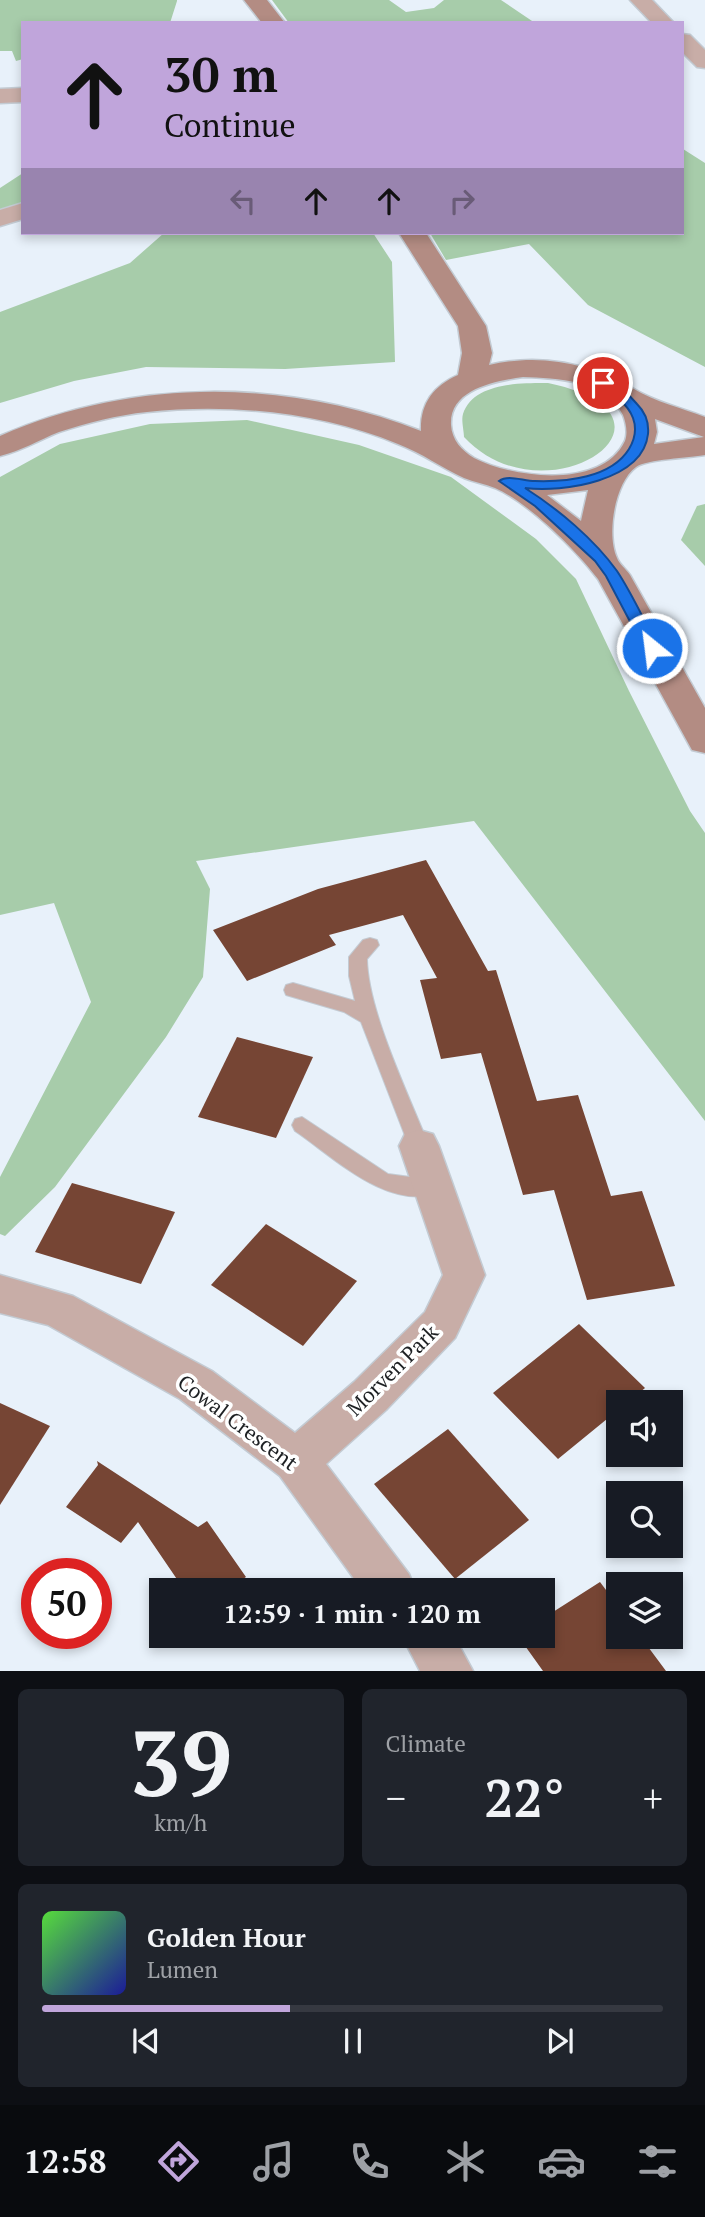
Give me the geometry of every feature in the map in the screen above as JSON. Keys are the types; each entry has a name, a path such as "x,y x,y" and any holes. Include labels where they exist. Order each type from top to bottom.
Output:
{"main road":[{"path":"255,0 272,21"},
{"path":"413,235 472,326 477,353 472,379"},
{"path":"472,326 508,350 551,369"},
{"path":"335,416 418,413 441,402 454,389 472,379 510,370 551,369 578,374 603,383 622,395 705,428"},
{"path":"600,558 594,521 600,495 640,442 642,425 636,410 622,395"},
{"path":"0,447 54,424 99,411 194,399 276,403 335,416 400,433 478,472 505,481 533,485 561,485 588,480 621,464 705,446"},
{"path":"441,402 434,421 439,441 456,460"},
{"path":"505,481 555,515 600,558 613,575 705,741"}],"street":[{"path":"640,0 662,21"},
{"path":"684,42 705,62"},
{"path":"0,96 21,95"},
{"path":"0,219 21,211"},
{"name":"Morven Park","path":"296,1461 370,1396 440,1325 464,1275 419,1146"},
{"name":"Cowal Crescent","path":"0,1294 58,1310 195,1385 296,1461 382,1578"},
{"path":"434,1648 448,1671"}],"lane":[{"path":"370,945 358,957 358,976 369,1017 419,1146"},
{"path":"293,990 350,1007 369,1017"},
{"path":"302,1125 383,1181 409,1188 433,1187"}],"green space":[{"path":"0,0 177,0 171,21 21,21 21,60 16,61 12,51 0,51"},
{"path":"272,0 389,0 406,12 434,8 444,0 501,0 532,21 288,21"},
{"path":"684,150 705,163 705,367 588,305 529,244 446,260 431,235 684,235"},
{"path":"21,174 21,206 0,214 0,188"},
{"path":"162,235 374,235 392,262 395,362 285,369 146,367 74,381 0,403 0,312 130,263"},
{"path":"548,383 593,398 613,418 612,438 596,455 568,467 534,470 498,461 464,437 463,414 468,403 477,396 500,386"},
{"path":"247,420 359,445 451,477 536,539 576,579 629,691 690,811 705,833 705,1121 474,821 196,861 210,889 203,977 166,1037 55,1187 5,1236 0,1234 0,1177 91,1002 54,903 0,915 0,477 60,444 150,424"},
{"path":"705,504 705,566 681,540 697,506"}],"building":[{"path":"426,860 488,971 496,970 537,1101 578,1095 611,1196 642,1191 675,1286 587,1300 554,1190 523,1195 481,1053 441,1059 420,980 437,978 403,915 329,935 336,945 247,981 213,930 318,889"},
{"path":"237,1037 313,1057 276,1138 198,1117"},
{"path":"72,1183 175,1212 141,1284 35,1252"},
{"path":"266,1224 357,1281 303,1346 211,1285"},
{"path":"579,1324 645,1388 606,1390 606,1420 558,1459 493,1393"},
{"path":"0,1403 50,1426 0,1505"},
{"path":"448,1429 529,1520 454,1578 374,1484"},
{"path":"97,1461 198,1527 207,1521 246,1577 176,1578 138,1522 121,1543 66,1507 98,1465"},
{"path":"600,1582 606,1590 606,1649 650,1649 666,1671 543,1671 527,1648 555,1648 555,1611"}],"route":[{"path":"603,383 622,395 636,410 642,425 640,442 631,457 611,472 588,480 561,485 505,481 540,503 600,558 613,575 652,648"}]}
